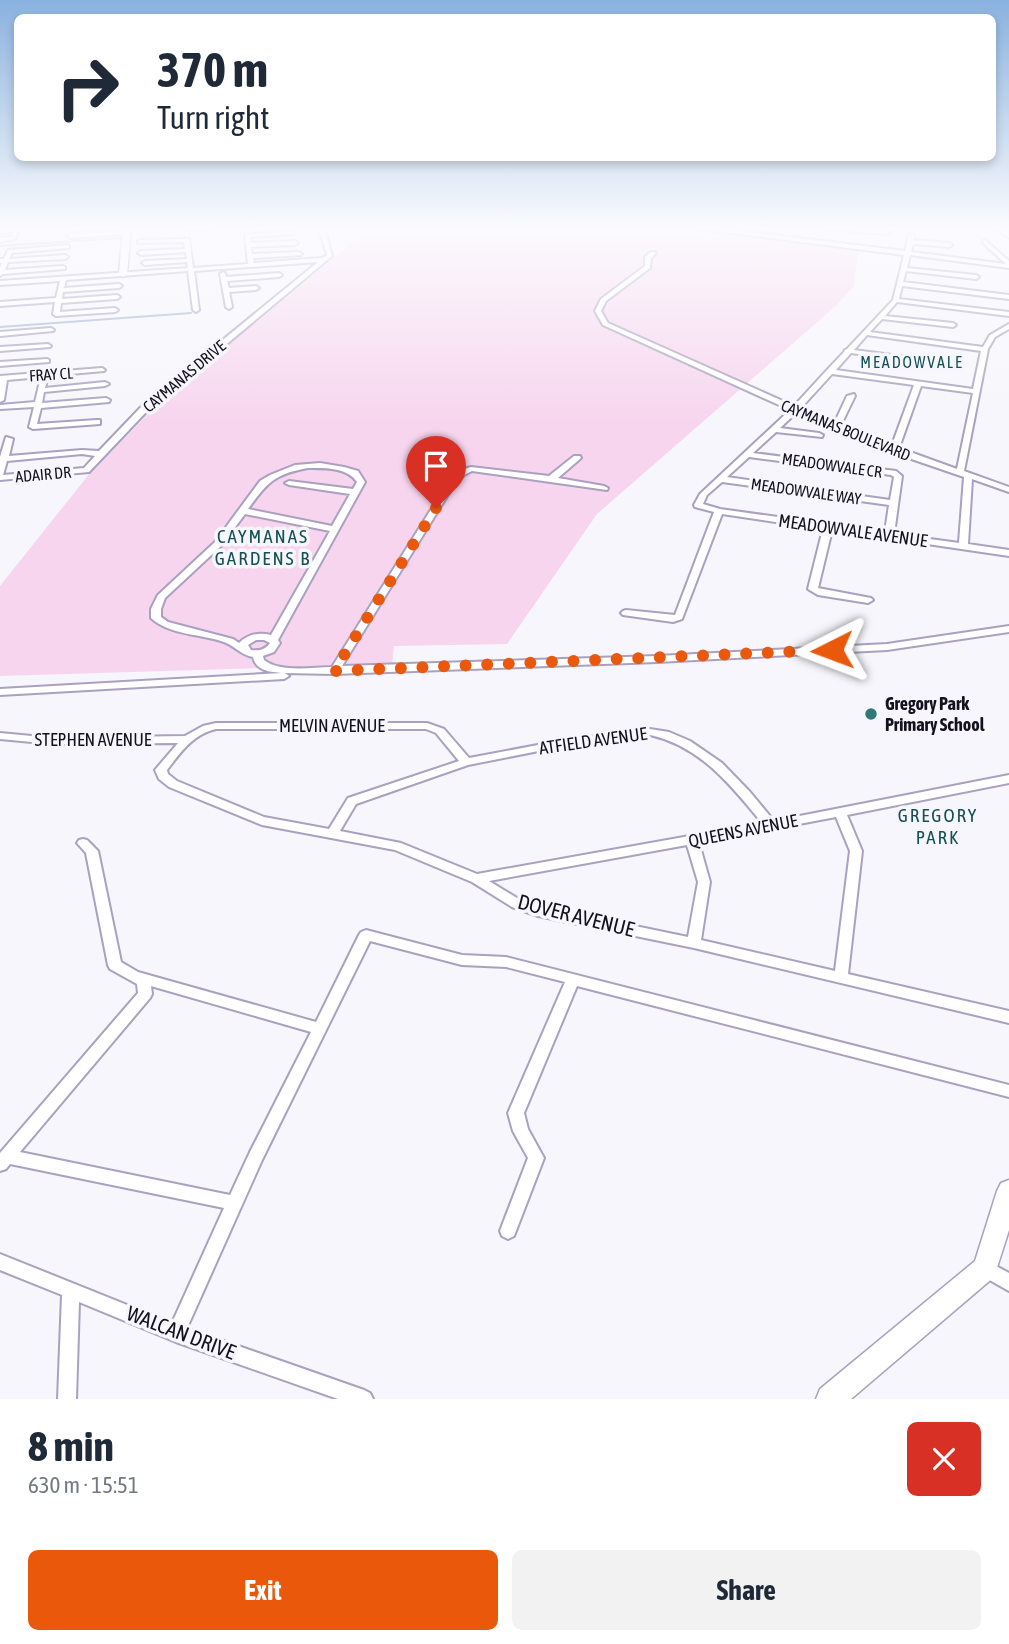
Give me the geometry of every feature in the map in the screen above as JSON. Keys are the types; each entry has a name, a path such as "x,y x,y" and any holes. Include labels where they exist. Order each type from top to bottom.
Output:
{"street":[{"path":"61,292 56,314 59,315 115,310"},
{"path":"194,292 195,310"},
{"path":"226,292 229,307"},
{"name":"CAYMANAS DRIVE","path":"86,470 152,402 285,292"},
{"name":"CAYMANAS BOULEVARD","path":"614,292 603,300 597,311 605,324 836,428 1009,490"},
{"path":"720,479 795,410 896,300 898,292"},
{"path":"970,292 1009,297"},
{"path":"0,304 117,297"},
{"path":"896,300 1009,314"},
{"path":"881,317 953,326"},
{"path":"963,547 964,475 974,391 985,349 992,336 1009,326"},
{"path":"0,334 51,330"},
{"path":"864,332 985,349"},
{"path":"0,349 48,345"},
{"path":"847,351 930,362"},
{"path":"0,364 47,360"},
{"name":"FRAY CL","path":"2,378 102,370"},
{"path":"829,371 974,391"},
{"path":"31,437 45,374"},
{"path":"0,400 2,378"},
{"path":"894,450 918,383"},
{"path":"43,390 105,384"},
{"path":"836,428 850,396"},
{"path":"0,407 106,400"},
{"path":"33,427 97,422"},
{"path":"774,429 819,435"},
{"path":"0,476 9,439"},
{"path":"2,459 82,452 100,454"},
{"name":"MEADOWVALE CR","path":"747,454 893,473 898,476 889,536"},
{"path":"551,479 577,458"},
{"path":"299,467 328,467 355,473 361,482 273,640 274,647 258,654 245,651 230,641 165,624 156,618 156,609 162,597 218,544 243,511 270,477 299,467"},
{"path":"334,671 451,484 461,473 471,469 604,488"},
{"name":"ADAIR DR","path":"0,476 86,470"},
{"name":"MEADOWVALE WAY","path":"720,479 893,503"},
{"name":"MEADOWVALE AVENUE","path":"720,479 704,494 698,505 719,511 1009,553"},
{"path":"289,484 355,492"},
{"path":"243,511 334,529"},
{"path":"626,613 673,619 679,617 719,511"},
{"path":"828,527 813,589 868,600"},
{"path":"258,654 259,661 269,669 365,670 887,647 1009,629"},
{"path":"245,651 243,644 250,638 263,636 273,640"},
{"path":"0,692 288,676 346,679 365,670"},
{"name":"MELVIN AVENUE","path":"187,739 205,727 216,726 427,726 440,731 466,762"},
{"name":"ATFIELD AVENUE","path":"332,835 352,801 466,762 650,732 665,733 682,739 734,782 770,824"},
{"name":"STEPHEN AVENUE","path":"0,736 40,741 187,739"},
{"name":"DOVER AVENUE","path":"187,739 161,770 163,776 173,783 262,821 397,846 476,879 517,904 538,911 841,976 1009,1017"},
{"name":"QUEENS AVENUE","path":"476,879 692,841 1009,779"},
{"path":"840,812 856,852 841,976"},
{"path":"692,841 704,882 694,943"},
{"path":"3,1160 145,994 145,985 116,965 111,954 92,851 83,843"},
{"path":"176,1333 234,1203 366,935 462,960 506,962 1009,1091"},
{"path":"135,976 318,1028"},
{"path":"508,1231 536,1158 521,1131 516,1113 573,980"},
{"path":"3,1160 234,1203"},
{"path":"830,1399 985,1268 1009,1191"},
{"name":"WALCAN DRIVE","path":"0,1262 176,1333 365,1399"},
{"path":"985,1268 1009,1283"},
{"path":"67,1399 71,1291"}],"shaded area":[{"path":"292,292 848,292 597,514 507,644 394,646 392,664 0,676 0,586 90,473 163,399"}],"waterway":[{"path":"0,327 191,313"}],"place":[{"name":"Gregory Park Primary School","path":"871,714"}],"district":[{"name":"MEADOWVALE","path":"912,362"},
{"name":"CAYMANAS GARDENS B","path":"263,547"},
{"name":"GREGORY PARK","path":"938,826"}],"route":[{"path":"436,508 334,671 832,650"}]}
